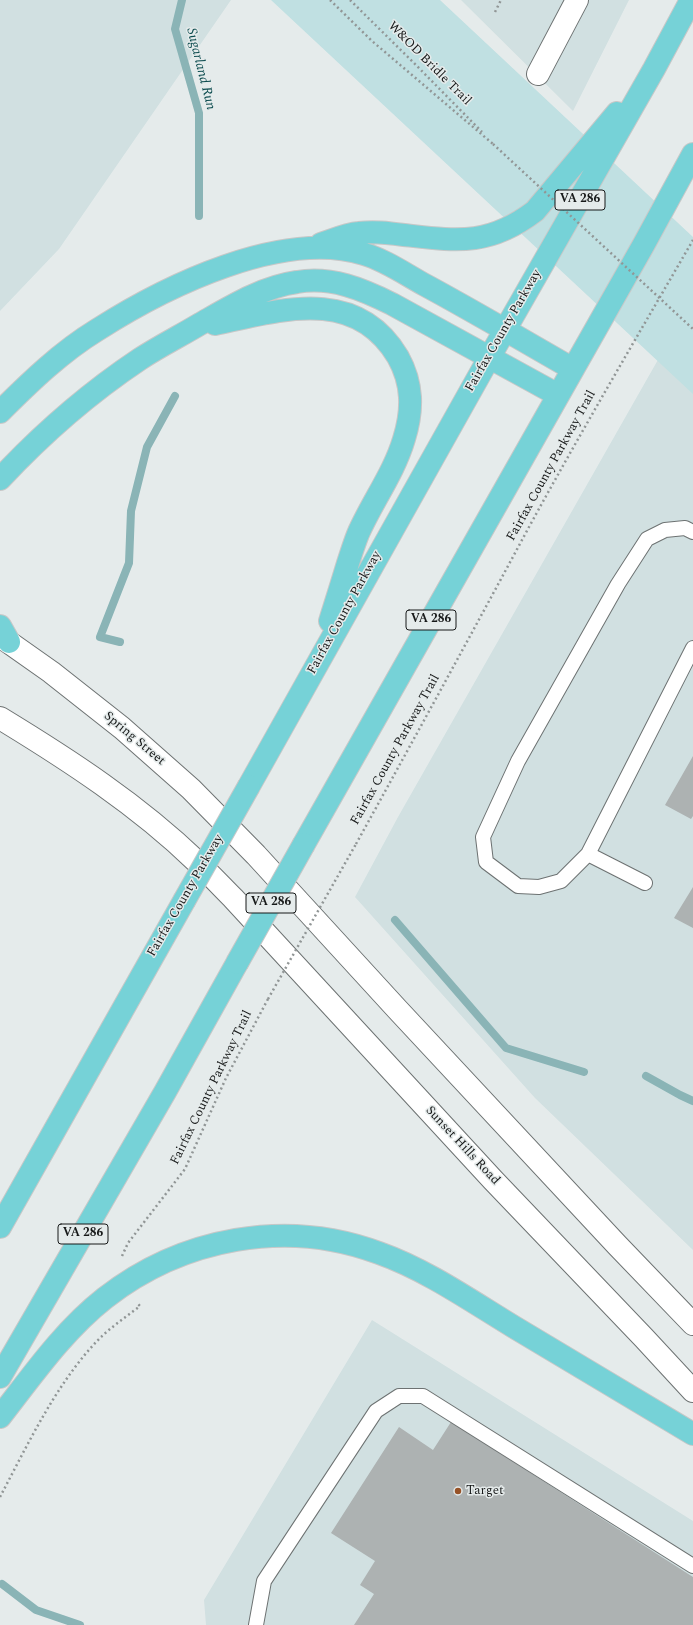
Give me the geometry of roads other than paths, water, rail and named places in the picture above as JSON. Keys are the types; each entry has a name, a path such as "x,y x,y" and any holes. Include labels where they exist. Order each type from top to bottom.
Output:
{"highway":[{"name":"Fairfax County Parkway","path":"0,1227 249,786 316,664 654,69 691,0"},
{"path":"312,247 344,236 358,233 376,232 462,240 483,238 514,226 535,211 654,69"},
{"name":"VA 286","path":"0,1376 166,1092 304,844 644,244 693,154"},
{"path":"0,412 34,378 64,354 96,330 132,309 168,290 210,272 267,254 312,247 350,250 365,254 454,300 573,369"},
{"path":"0,479 46,432 110,380 140,359 249,298 280,285 297,282 314,280 333,282 371,293 558,395"},
{"path":"194,328 297,309 335,310 351,315 367,323 382,334 406,372 410,388 410,404 405,438 389,476 357,535 316,664"},
{"path":"0,493 21,457"},
{"path":"0,1417 42,1364 86,1314 105,1298 142,1274 182,1255 222,1242 254,1237 300,1235 355,1245 379,1253 404,1264 460,1295 693,1434"}],"main road":[{"path":"538,74 577,0"},
{"name":"Spring Street","path":"3,635 160,760 191,789 256,855 397,1009 617,1245 693,1324"},
{"name":"Sunset Hills Road","path":"0,718 92,777 130,806 196,861 440,1123 693,1391"}],"lane":[{"path":"693,532 685,528 665,530 647,539 618,584 518,761 482,837 486,862 518,886 539,887 561,881 588,854 693,648"},
{"path":"588,854 645,883"},
{"path":"256,1625 264,1581 376,1411 399,1396 423,1396 693,1566"}],"waterway":[{"name":"Sugarland Run","path":"182,0 175,29 199,113 199,216"},
{"name":"Sugarland Run","path":"120,642 100,637 129,563 131,511 147,447 175,396"},
{"path":"395,920 506,1048 584,1072"},
{"path":"646,1076 693,1101"},
{"path":"2,1584 36,1610 80,1625"}],"place":[{"name":"Target","path":"458,1491"}]}
